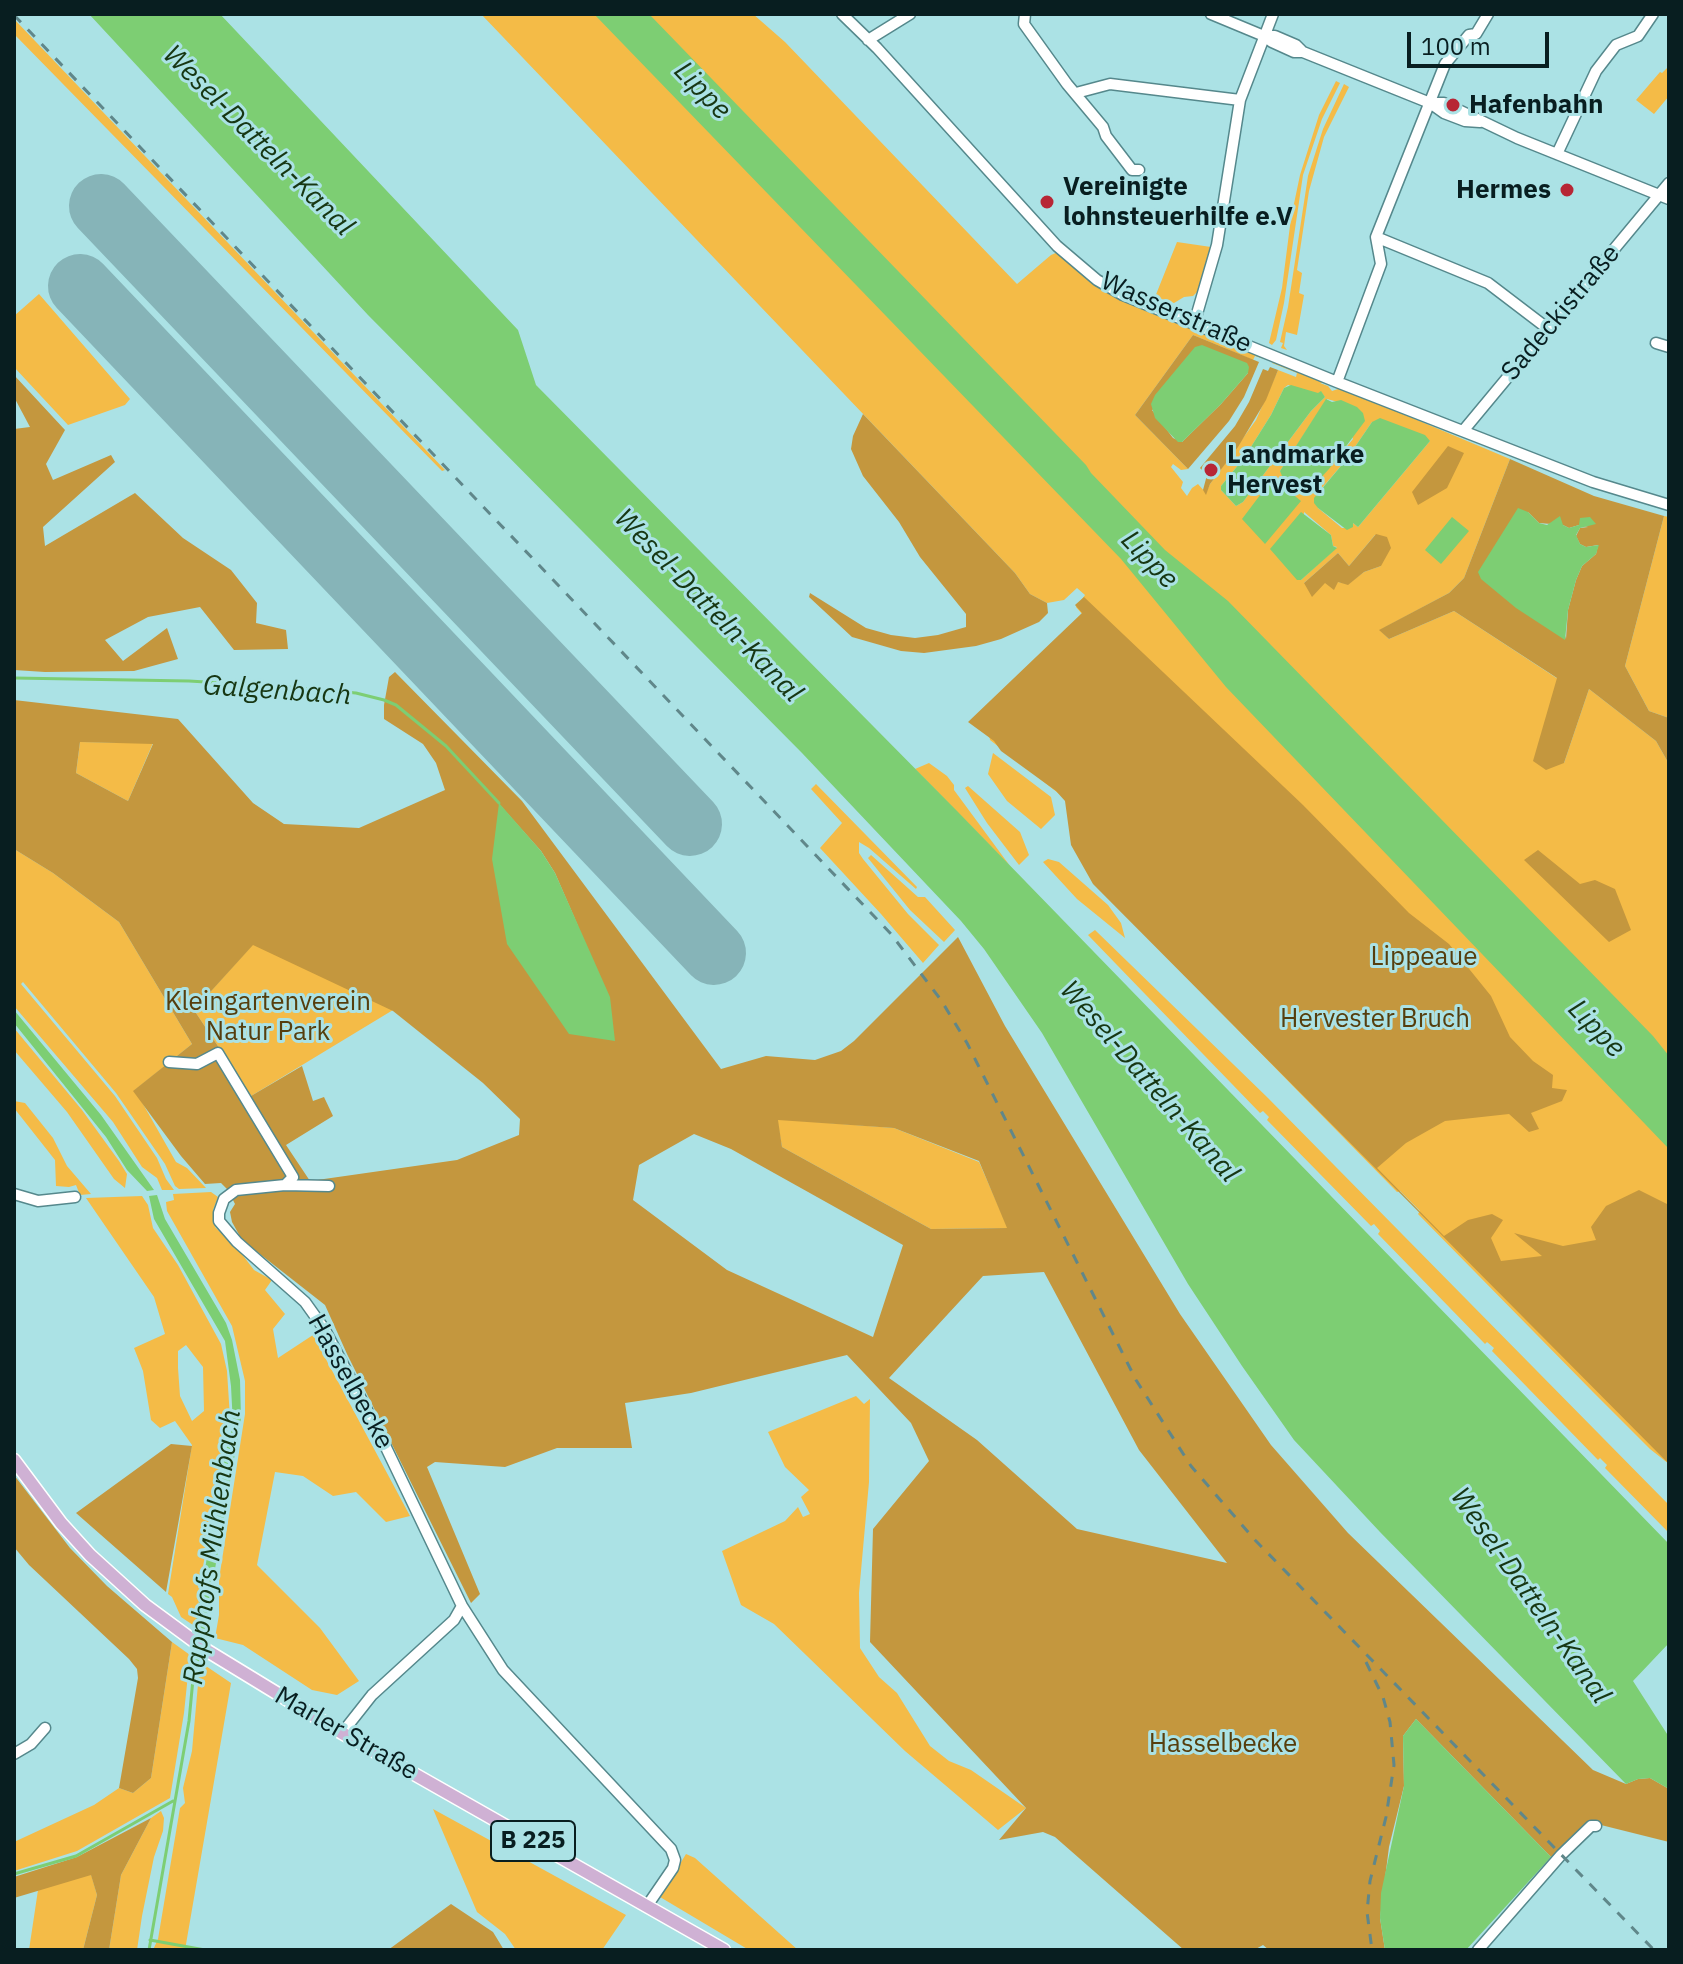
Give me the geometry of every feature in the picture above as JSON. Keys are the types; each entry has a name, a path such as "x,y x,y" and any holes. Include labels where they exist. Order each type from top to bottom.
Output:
{"main road":[{"name":"Marler Straße","path":"14,1460 61,1523 90,1555 121,1585 170,1624 342,1733 724,1950"}],"street":[{"name":"Wasserstraße","path":"842,14 1076,264 1123,295 1593,482 1669,505"},
{"path":"868,40 910,14"},
{"path":"1025,14 1024,24 1132,170 1139,170"},
{"path":"1211,14 1264,36 1275,36 1296,45 1303,52 1430,103 1444,103 1480,122 1664,197"},
{"path":"1194,324 1217,245 1240,100 1273,14"},
{"path":"1337,382 1381,264 1376,237 1445,64 1469,35 1476,34 1488,14"},
{"path":"1557,154 1596,71 1616,45 1638,36 1653,14"},
{"path":"1076,93 1110,84 1240,100"},
{"name":"Sadeckistraße","path":"1463,431 1547,328 1664,197 1669,183"},
{"path":"1376,237 1488,283 1547,328"},
{"path":"1656,343 1669,347"},
{"path":"169,1062 197,1064 218,1053 293,1177 285,1185"},
{"name":"Hasselbecke","path":"329,1186 285,1185 231,1192 220,1206 219,1221 237,1242 305,1302 325,1330 388,1451 462,1606 510,1680 671,1849 675,1860 673,1868 647,1906"},
{"path":"14,1194 38,1201 75,1197"},
{"path":"342,1733 372,1695 454,1620 462,1606"},
{"path":"14,1754 31,1744 45,1728"},
{"path":"1478,1950 1561,1855 1591,1826 1596,1826"}],"green space":[{"name":"Lippeaue","path":"481,14 753,14 785,42 1017,284 1058,252 1093,282 1268,357 1267,360 1255,356 1253,360 1193,335 1135,415 1188,469 1181,470 1173,464 1171,467 1183,482 1181,488 1187,496 1198,484 1206,493 1256,420 1278,370 1296,377 1297,373 1272,363 1273,359 1325,382 1320,383 1332,391 1341,388 1510,459 1464,578 1449,593 1380,630 1389,639 1454,611 1558,679 1534,761 1564,763 1589,689 1656,741 1669,764 1669,1464 1593,1392 1418,1214 1420,1211 1400,1191 1397,1192 1133,923 1071,803 990,740 988,728 1083,615 1076,607 1085,595 1077,588 1064,600 1047,603 1030,594 1015,573","holes":["1288,385 1318,394 1321,392 1325,397 1311,411 1243,502 1236,506 1221,486 1244,458","1327,399 1338,402 1353,439 1314,485 1303,491 1280,471","1372,422 1430,441 1358,527 1353,523 1349,528 1342,528 1318,508 1316,495 1346,460","1304,512 1331,535 1333,546 1337,547 1301,580","1375,535 1381,566 1364,572 1348,584 1304,583 1338,553 1349,566"]},
{"path":"14,19 445,470 442,471 14,34"},
{"path":"1669,66 1669,96 1654,114 1636,100"},
{"path":"1336,81 1340,83 1322,119 1303,175 1284,303 1276,340 1272,345 1269,343 1282,288 1300,175 1319,115"},
{"path":"1344,84 1349,87 1324,137 1309,191 1297,270 1302,273 1299,293 1304,295 1297,335 1286,332 1284,346 1287,350 1281,348 1283,343 1280,342 1308,176 1323,129"},
{"path":"1177,242 1211,247 1198,291 1174,303 1155,297"},
{"path":"39,294 130,399 125,405 68,425 14,367 14,316"},
{"path":"1193,335 1259,362 1244,397 1229,421 1188,469 1135,415","holes":["1248,373 1182,442 1173,438 1152,410"]},
{"path":"1270,367 1278,370 1266,400 1238,447 1210,484 1206,495 1203,490 1207,475 1200,468 1235,426 1263,369 1268,371"},
{"path":"14,375 65,430 46,464 53,480 111,455 115,462 43,527 45,546 135,493 183,538 231,570 257,603 256,623 286,630 288,649 234,650 200,607 148,617 105,640 123,661 167,628 178,659 134,671 14,670 14,429 30,427 14,397"},
{"path":"863,414 1015,573 1030,594 1047,603 1048,613 1039,622 976,646 924,653 901,651 852,637 809,597 810,593 866,628 891,635 915,638 966,627 966,614 920,557 899,522 863,476 851,449"},
{"path":"1448,446 1464,453 1447,488 1418,505 1412,492"},
{"path":"1510,459 1594,496 1664,516 1625,666 1649,711 1669,718 1669,764 1656,741 1589,689 1564,763 1546,770 1533,761 1557,678 1454,611 1389,639 1379,630 1449,593 1464,578","holes":["1528,512 1539,523 1569,528 1579,525 1588,527 1580,528 1576,536 1580,544 1586,547 1598,545 1596,554 1582,566 1576,580 1568,610 1566,639"]},
{"path":"1664,516 1669,517 1669,718 1649,711 1625,666"},
{"path":"1376,534 1387,537 1391,548 1381,566 1364,572 1348,585 1338,582 1334,590 1325,583 1312,597 1304,583 1338,553 1349,566"},
{"name":"Hervester Bruch","path":"1084,597 1303,805 1409,913 1449,944 1491,996 1510,1037 1533,1061 1553,1075 1552,1088 1567,1090 1562,1101 1531,1113 1539,1129 1529,1132 1509,1114 1445,1121 1406,1143 1377,1168 1444,1236 1468,1220 1492,1214 1503,1220 1491,1238 1501,1261 1542,1256 1514,1233 1563,1246 1596,1240 1591,1227 1606,1206 1639,1190 1669,1205 1669,1464 1093,884 1071,845 1065,801 968,722 1082,613 1075,605"},
{"name":"Hasselbecke","path":"395,672 522,801 721,1069 766,1056 815,1060 841,1051 958,937 1005,1026 1180,1314 1271,1445 1348,1533 1593,1770 1626,1784 1650,1778 1669,1789 1669,1842 1593,1823 1558,1856 1551,1857 1416,1719 1403,1736 1404,1786 1389,1847 1380,1918 1385,1950 1269,1950 1263,1945 1254,1950 1184,1950 1055,1837 1043,1832 999,1840 1026,1808 870,1642 873,1529 929,1461 911,1423 847,1355 691,1393 625,1403 632,1448 557,1448 505,1467 435,1462 427,1467 480,1594 471,1603 325,1305 242,1240 232,1222 230,1212 235,1204 228,1190 221,1183 205,1184 133,1091 192,1044 119,922 53,873 14,849 14,700 178,719 253,803 284,824 359,828 445,790 436,763 423,744 384,719 389,677","holes":["80,742 153,744 128,801 76,773","499,804 541,851 555,873 578,926","253,945 393,1011 483,1083 520,1119 519,1135 457,1160 310,1181 286,1145 333,1116 324,1097 313,1101 302,1066 251,1096 194,1010","778,1120 894,1128 979,1161 1007,1228 931,1229 782,1147","694,1134 731,1149 903,1245 873,1337 727,1270 633,1200 639,1165","1044,1272 1139,1450 1227,1563 1077,1529 977,1440 889,1378 983,1276"]},
{"path":"80,742 153,743 128,801 76,773"},
{"path":"993,753 1051,797 1055,815 1041,829 1007,801 988,774"},
{"path":"929,763 947,776 1010,866 915,769"},
{"path":"816,784 917,887 859,842 859,853 863,859 908,914 939,945 923,963 820,848 842,823 811,789"},
{"path":"968,786 1020,832 1029,855 1019,865 987,823 965,788"},
{"name":"Kleingartenverein Natur Park","path":"14,849 53,873 119,922 192,1044 135,1090 176,1162 187,1168 206,1188 179,1189 175,1186 165,1164 116,1093 23,982 21,984 115,1096 157,1158 174,1190 162,1190 157,1178 142,1167 113,1122 14,1006"},
{"path":"1538,850 1580,884 1595,880 1615,889 1631,930 1609,942 1524,860"},
{"path":"871,855 918,897 925,897 955,930 944,942 910,910 868,858"},
{"path":"1048,859 1059,862 1108,905 1121,923 1125,938 1077,899 1043,862"},
{"path":"1095,930 1268,1098 1669,1505 1669,1533 1605,1468 1607,1465 1600,1458 1598,1460 1492,1351 1494,1348 1487,1342 1485,1344 1378,1234 1380,1231 1374,1224 1371,1226 1267,1120 1269,1117 1263,1111 1260,1113 1088,935"},
{"name":"Kleingartenverein Natur Park","path":"253,944 393,1010 251,1096 194,1010"},
{"path":"14,1028 82,1110 119,1161 127,1174 125,1188 114,1179 67,1112 14,1050"},
{"path":"14,1101 25,1103 53,1138 67,1166 91,1194 80,1195 76,1185 56,1186 55,1160 14,1108"},
{"path":"777,1119 894,1128 979,1162 1008,1228 931,1229 782,1147"},
{"path":"211,1192 218,1197 213,1210 215,1227 254,1270 272,1280 265,1290 285,1314 273,1329 278,1358 313,1335 410,1516 386,1522 356,1492 333,1496 303,1476 275,1472 257,1565 320,1628 359,1681 337,1695 312,1690 243,1645 215,1638 219,1615 219,1579 245,1414 245,1381 232,1326 167,1211 166,1202 174,1200 173,1194"},
{"path":"142,1196 148,1205 153,1228 178,1265 221,1344 227,1371 230,1418 202,1572 196,1627 181,1617 168,1594 192,1445 175,1421 160,1428 151,1420 143,1371 134,1348 165,1334 154,1297 86,1198","holes":["186,1345 203,1367 204,1411 192,1421 180,1396 178,1351"]},
{"path":"856,1396 864,1404 870,1399 869,1482 859,1593 860,1648 879,1677 897,1693 930,1746 1026,1808 998,1830 905,1751 774,1624 741,1605 722,1551 785,1521 798,1507 803,1517 810,1514 801,1497 809,1490 785,1467 768,1432"},
{"path":"171,1444 192,1446 166,1592 76,1513"},
{"path":"14,1475 70,1548 107,1586 172,1642 151,1778 133,1793 119,1788 137,1669 14,1547"},
{"path":"172,1642 190,1655 170,1798 77,1851 14,1871 14,1842 94,1805 119,1788 133,1793 151,1778"},
{"path":"200,1662 231,1683 185,1950 153,1950 158,1939 180,1808 185,1803 183,1788 192,1751"},
{"path":"433,1809 626,1915 602,1950 516,1950 505,1934 477,1912"},
{"path":"161,1811 163,1831 154,1857 137,1950 109,1950 121,1875 151,1818"},
{"path":"151,1818 121,1875 109,1950 83,1950 97,1895 91,1875 14,1898 14,1877 77,1857"},
{"path":"686,1854 695,1858 798,1950 749,1950 660,1897"},
{"path":"91,1874 97,1895 83,1950 29,1950 38,1890"},
{"path":"451,1904 493,1932 504,1950 388,1950"}],"water":[{"name":"Wesel-Datteln-Kanal","path":"89,14 220,14 518,330 536,385 958,812 1669,1544 1669,1643 1633,1681 1669,1737 1669,1789 1650,1778 1626,1784 1294,1440 1188,1284 1042,1033 961,921 802,753 368,315"},
{"name":"Lippe","path":"594,14 649,14 1165,550 1228,601 1653,1036 1669,1056 1669,1149 1226,687 1121,559"},
{"path":"1202,345 1247,363 1248,373 1221,404 1182,442 1178,442 1155,418 1151,404 1195,347"},
{"path":"1291,385 1318,393 1321,391 1325,397 1311,411 1243,502 1236,506 1221,486 1244,458 1284,388"},
{"path":"1326,399 1332,402 1341,400 1357,407 1365,421 1314,485 1299,491 1284,481 1280,471"},
{"path":"1380,418 1425,435 1430,441 1358,527 1353,523 1353,527 1347,530 1318,508 1314,498 1372,422"},
{"path":"1273,478 1301,501 1265,544 1242,519"},
{"path":"1518,508 1547,525 1560,516 1563,525 1569,528 1579,525 1580,518 1590,517 1596,524 1580,528 1576,535 1580,544 1586,547 1599,545 1596,554 1582,566 1576,580 1568,610 1565,640 1516,608 1481,579 1478,572"},
{"path":"1301,512 1331,535 1333,546 1337,548 1301,580 1297,580 1270,549"},
{"path":"1452,517 1469,531 1441,564 1425,550"},
{"path":"499,803 541,851 555,873 610,997 615,1041 569,1034 507,944 492,859"},
{"path":"14,1010 101,1115 154,1190 147,1191 127,1170 106,1137 14,1023"},
{"path":"157,1195 165,1219 226,1323 240,1380 241,1418 199,1662 190,1655 225,1454 233,1425 231,1386 225,1341 154,1219 149,1196"},
{"path":"1416,1719 1551,1857 1466,1950 1385,1950 1380,1918 1381,1893 1404,1786 1403,1736"}],"waterway":[{"name":"Galgenbach","path":"14,678 189,681 356,693 384,700 396,705 446,746 499,803"},
{"name":"Rapphofs Mühlenbach","path":"149,1950 189,1721 195,1658"},
{"path":"14,1874 76,1856 173,1801"},
{"path":"150,1940 205,1950"}],"runway":[{"path":"101,206 690,824"},
{"path":"80,286 714,953"}],"railway":[{"path":"14,15 891,934 941,1000 967,1043 1136,1380 1191,1466 1255,1540 1654,1950"},
{"path":"1366,1662 1383,1697 1390,1722 1394,1765 1386,1817 1370,1881 1367,1912 1372,1950"}],"place":[{"name":"Hafenbahn","path":"1453,105"},
{"name":"Hermes","path":"1567,190"},
{"name":"Vereinigte lohnsteuerhilfe e.V","path":"1047,202"},
{"name":"Landmarke Hervest","path":"1211,470"}]}
